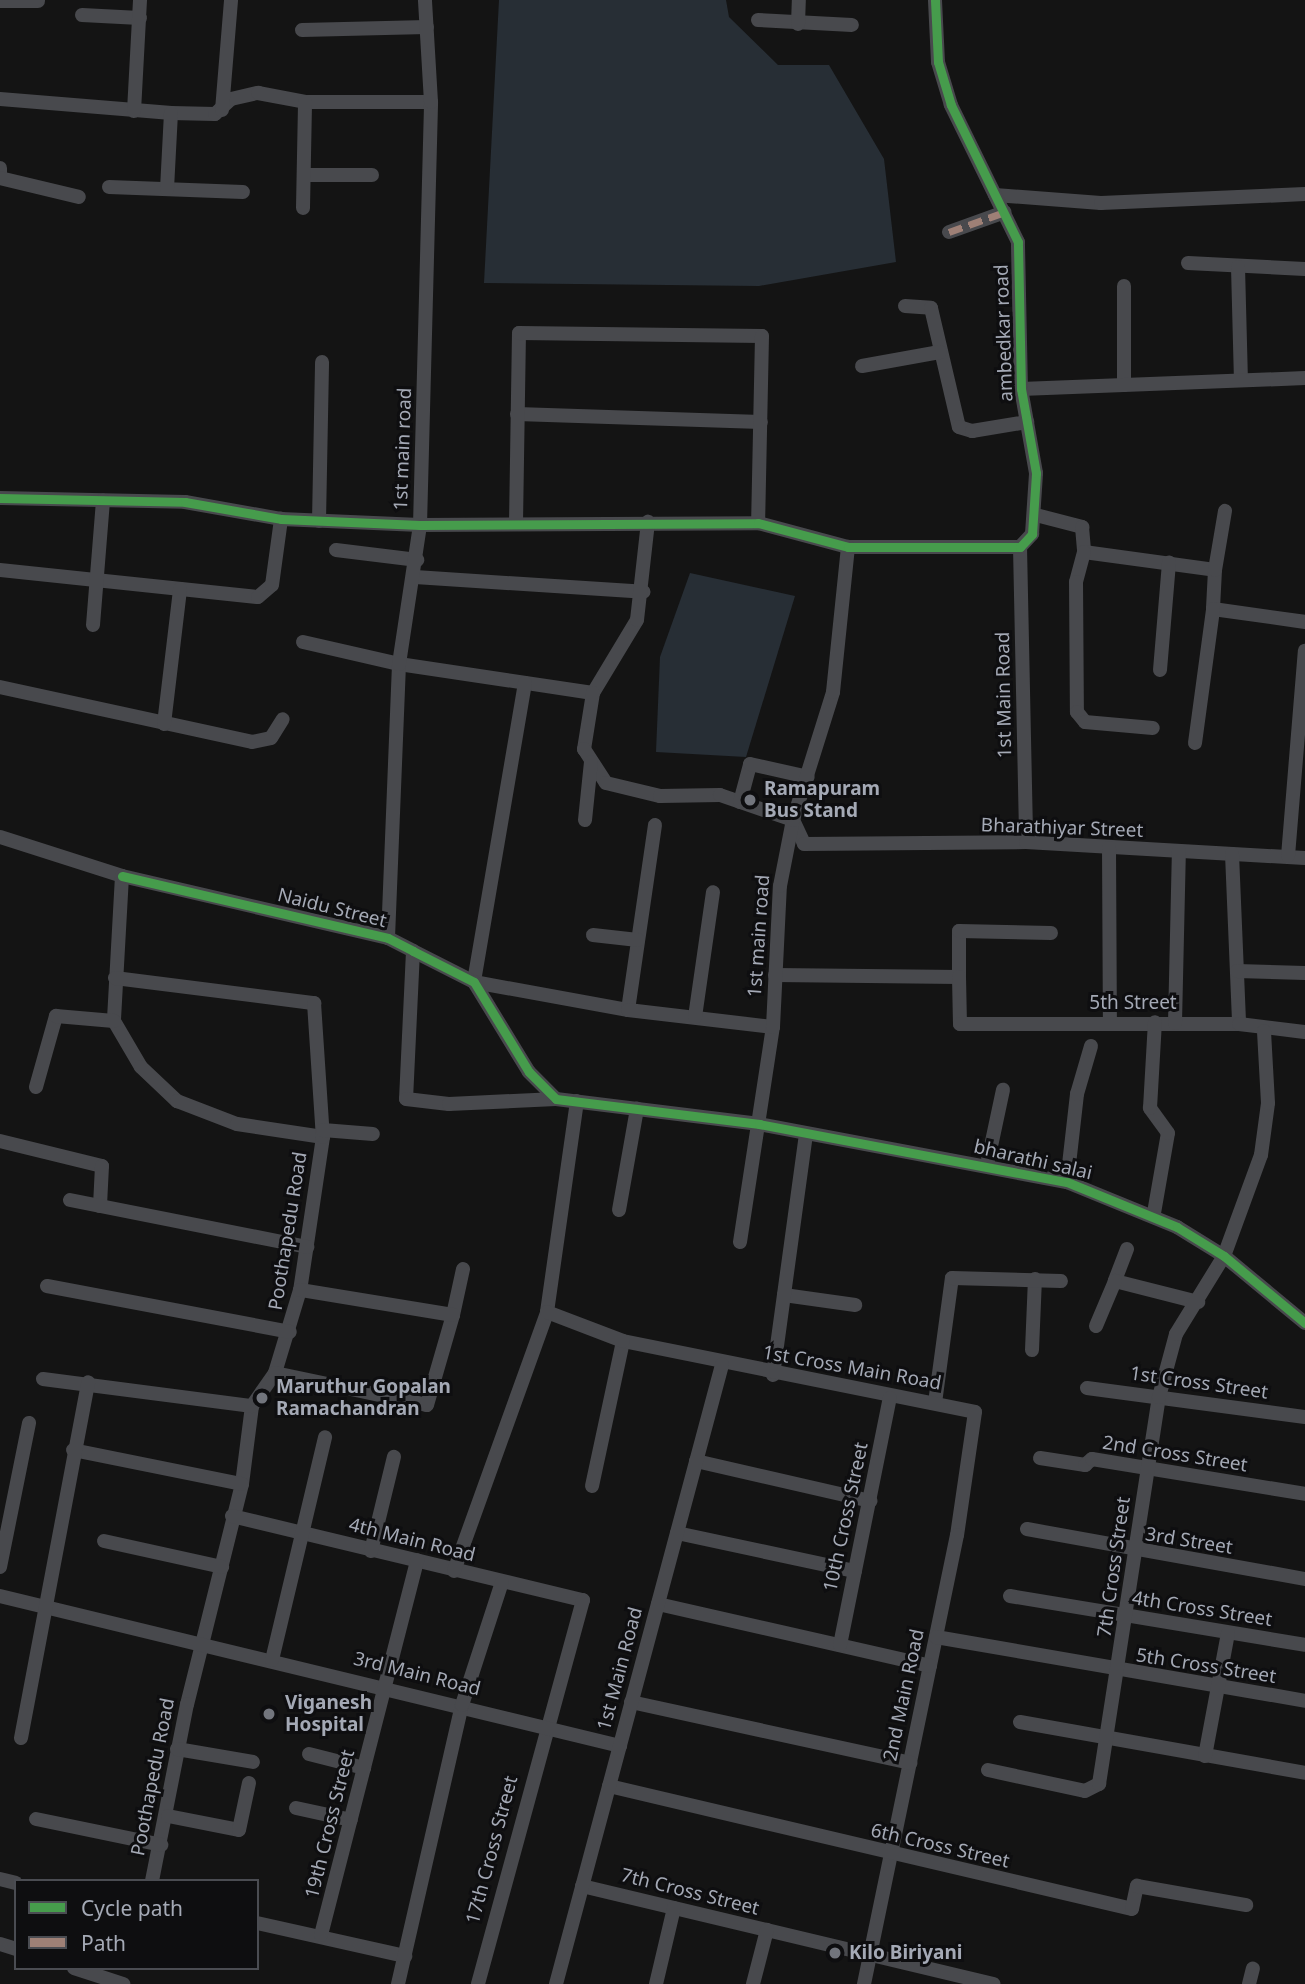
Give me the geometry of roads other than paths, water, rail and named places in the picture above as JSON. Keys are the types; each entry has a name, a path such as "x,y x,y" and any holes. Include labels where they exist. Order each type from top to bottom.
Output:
{"street":[{"path":"134,111 140,0"},
{"path":"221,111 231,0"},
{"name":"1st main road","path":"388,938 399,664 415,577 420,525 431,102 425,0"},
{"path":"798,24 799,0"},
{"name":"ambedkar road","path":"935,0 938,62 951,105 1018,242 1021,389 1036,514 1032,534 1020,547"},
{"path":"0,1 38,1"},
{"path":"82,15 140,18"},
{"path":"758,20 852,25"},
{"path":"302,30 427,27"},
{"path":"0,99 171,113 221,111 242,94 305,102 431,102"},
{"path":"303,208 305,102"},
{"path":"167,189 171,113"},
{"path":"0,168 0,178 79,197"},
{"path":"304,175 372,175"},
{"path":"109,187 243,192"},
{"path":"995,195 1101,203 1305,194"},
{"path":"949,232 1005,212"},
{"path":"1188,263 1305,268"},
{"path":"1238,267 1241,380"},
{"path":"1124,286 1124,385"},
{"path":"905,306 930,304 959,427 972,431 1027,422"},
{"path":"516,523 520,333 762,336 758,523"},
{"path":"862,366 940,352"},
{"path":"318,521 322,362"},
{"path":"1021,389 1305,377"},
{"path":"517,414 761,422"},
{"path":"0,498 185,502 281,519 420,525 758,523 848,547 1020,547"},
{"path":"93,625 103,500"},
{"path":"1195,743 1213,610 1215,570 1225,511"},
{"path":"1036,514 1082,527 1084,552 1076,582 1077,712 1085,722 1153,728"},
{"path":"0,569 258,597 270,591 281,519"},
{"path":"585,820 591,762 584,735 593,693 637,620 645,592 648,522"},
{"name":"1st main road","path":"740,1242 773,1027 780,886 793,820 833,692 848,547"},
{"name":"1st Main Road","path":"1020,547 1026,842"},
{"path":"336,550 417,560"},
{"path":"1084,552 1215,570"},
{"path":"1160,670 1169,562"},
{"path":"415,577 645,592"},
{"path":"164,724 180,589"},
{"path":"1213,610 1305,622"},
{"path":"303,642 399,664 593,693"},
{"path":"1288,856 1305,651"},
{"path":"525,682 474,982 529,1072 556,1099"},
{"path":"0,687 262,743 283,719"},
{"path":"591,762 606,783 660,796 720,795 793,820"},
{"path":"740,802 750,764 808,777"},
{"name":"Bharathiyar Street","path":"793,820 804,844 1026,842 1305,858"},
{"path":"628,1010 655,825"},
{"path":"0,837 122,876 114,1021 56,1016 36,1087"},
{"path":"1110,848 1110,1022"},
{"path":"1175,1023 1179,851"},
{"path":"1232,854 1239,1024"},
{"name":"Naidu Street","path":"122,876 388,938 474,982"},
{"path":"695,1017 713,892"},
{"path":"775,975 959,977 960,931 1051,933"},
{"path":"593,935 638,940"},
{"path":"413,951 406,1098 449,1104 556,1099 759,1124"},
{"path":"1237,971 1305,973"},
{"name":"5th Street","path":"959,977 960,1024 1155,1022 1239,1024 1264,1031 1305,1032"},
{"path":"115,978 314,1003 323,1134 373,1134"},
{"path":"474,982 628,1010 773,1027"},
{"name":"Poothapedu Road","path":"114,1021 141,1066 177,1101 237,1124 323,1134 300,1290 290,1332 275,1373 252,1406 242,1484 177,1749 168,1816 153,1879"},
{"path":"1154,1213 1168,1133 1150,1108 1155,1022"},
{"name":"7th Cross Street","path":"988,1770 1091,1790 1099,1784 1159,1397 1176,1334 1224,1256 1261,1155 1268,1103 1264,1031"},
{"path":"1067,1182 1077,1094 1091,1046"},
{"path":"987,1165 1003,1090"},
{"path":"454,1571 548,1312 577,1101"},
{"path":"619,1210 637,1109"},
{"name":"bharathi salai","path":"759,1124 1067,1182 1154,1213 1224,1256 1305,1323"},
{"path":"773,1375 806,1134"},
{"path":"0,1141 102,1166 100,1206"},
{"path":"70,1200 307,1247"},
{"path":"1096,1326 1127,1250"},
{"path":"275,1373 427,1405 453,1315 463,1269"},
{"path":"935,1403 952,1278 1061,1280"},
{"path":"1032,1350 1035,1279"},
{"path":"1115,1281 1198,1302"},
{"path":"47,1286 290,1332"},
{"path":"300,1290 453,1315"},
{"path":"784,1295 855,1305"},
{"name":"1st Cross Main Road","path":"548,1312 623,1341 722,1365 975,1412"},
{"path":"592,1486 623,1341"},
{"name":"1st Main Road","path":"556,1984 722,1365"},
{"path":"43,1379 88,1382 252,1406"},
{"path":"21,1738 73,1450 88,1382"},
{"name":"1st Cross Street","path":"1087,1388 1305,1418"},
{"name":"10th Cross Street","path":"840,1645 890,1398"},
{"name":"2nd Main Road","path":"864,1984 936,1637 975,1412"},
{"path":"0,1567 29,1423"},
{"path":"272,1660 325,1437"},
{"path":"73,1450 242,1484"},
{"path":"371,1550 394,1457"},
{"name":"2nd Cross Street","path":"1040,1458 1148,1468 1305,1494"},
{"path":"696,1461 870,1501"},
{"name":"4th Main Road","path":"232,1516 583,1600"},
{"name":"3rd Street","path":"1027,1529 1137,1552 1305,1579"},
{"path":"677,1533 855,1571"},
{"path":"104,1541 222,1567"},
{"name":"19th Cross Street","path":"321,1935 417,1560"},
{"path":"398,1984 462,1705 502,1582"},
{"name":"4th Cross Street","path":"1010,1595 1305,1645"},
{"name":"3rd Main Road","path":"0,1596 385,1686 620,1746"},
{"name":"17th Cross Street","path":"478,1984 545,1727 583,1600"},
{"path":"658,1604 930,1666"},
{"path":"1205,1756 1228,1633"},
{"name":"5th Cross Street","path":"936,1637 1217,1689 1305,1701"},
{"path":"631,1702 910,1763"},
{"path":"1020,1722 1305,1773"},
{"path":"177,1749 253,1762"},
{"path":"309,1754 364,1768"},
{"path":"168,1816 239,1829 249,1783"},
{"name":"6th Cross Street","path":"609,1786 891,1856 1132,1909 1137,1886 1247,1905"},
{"path":"296,1808 351,1820"},
{"path":"36,1819 162,1845"},
{"name":"7th Cross Street","path":"582,1886 994,1984"},
{"path":"656,1984 674,1908"},
{"path":"259,1923 321,1935 405,1956"},
{"path":"754,1984 767,1930"},
{"path":"1249,1984 1253,1968"},
{"path":"83,1970 121,1980"}],"place":[{"name":"Ramapuram Bus Stand","path":"750,800"},
{"name":"Maruthur Gopalan Ramachandran","path":"262,1398"},
{"name":"Viganesh Hospital","path":"269,1714"},
{"name":"Kilo Biriyani","path":"835,1953"}]}
